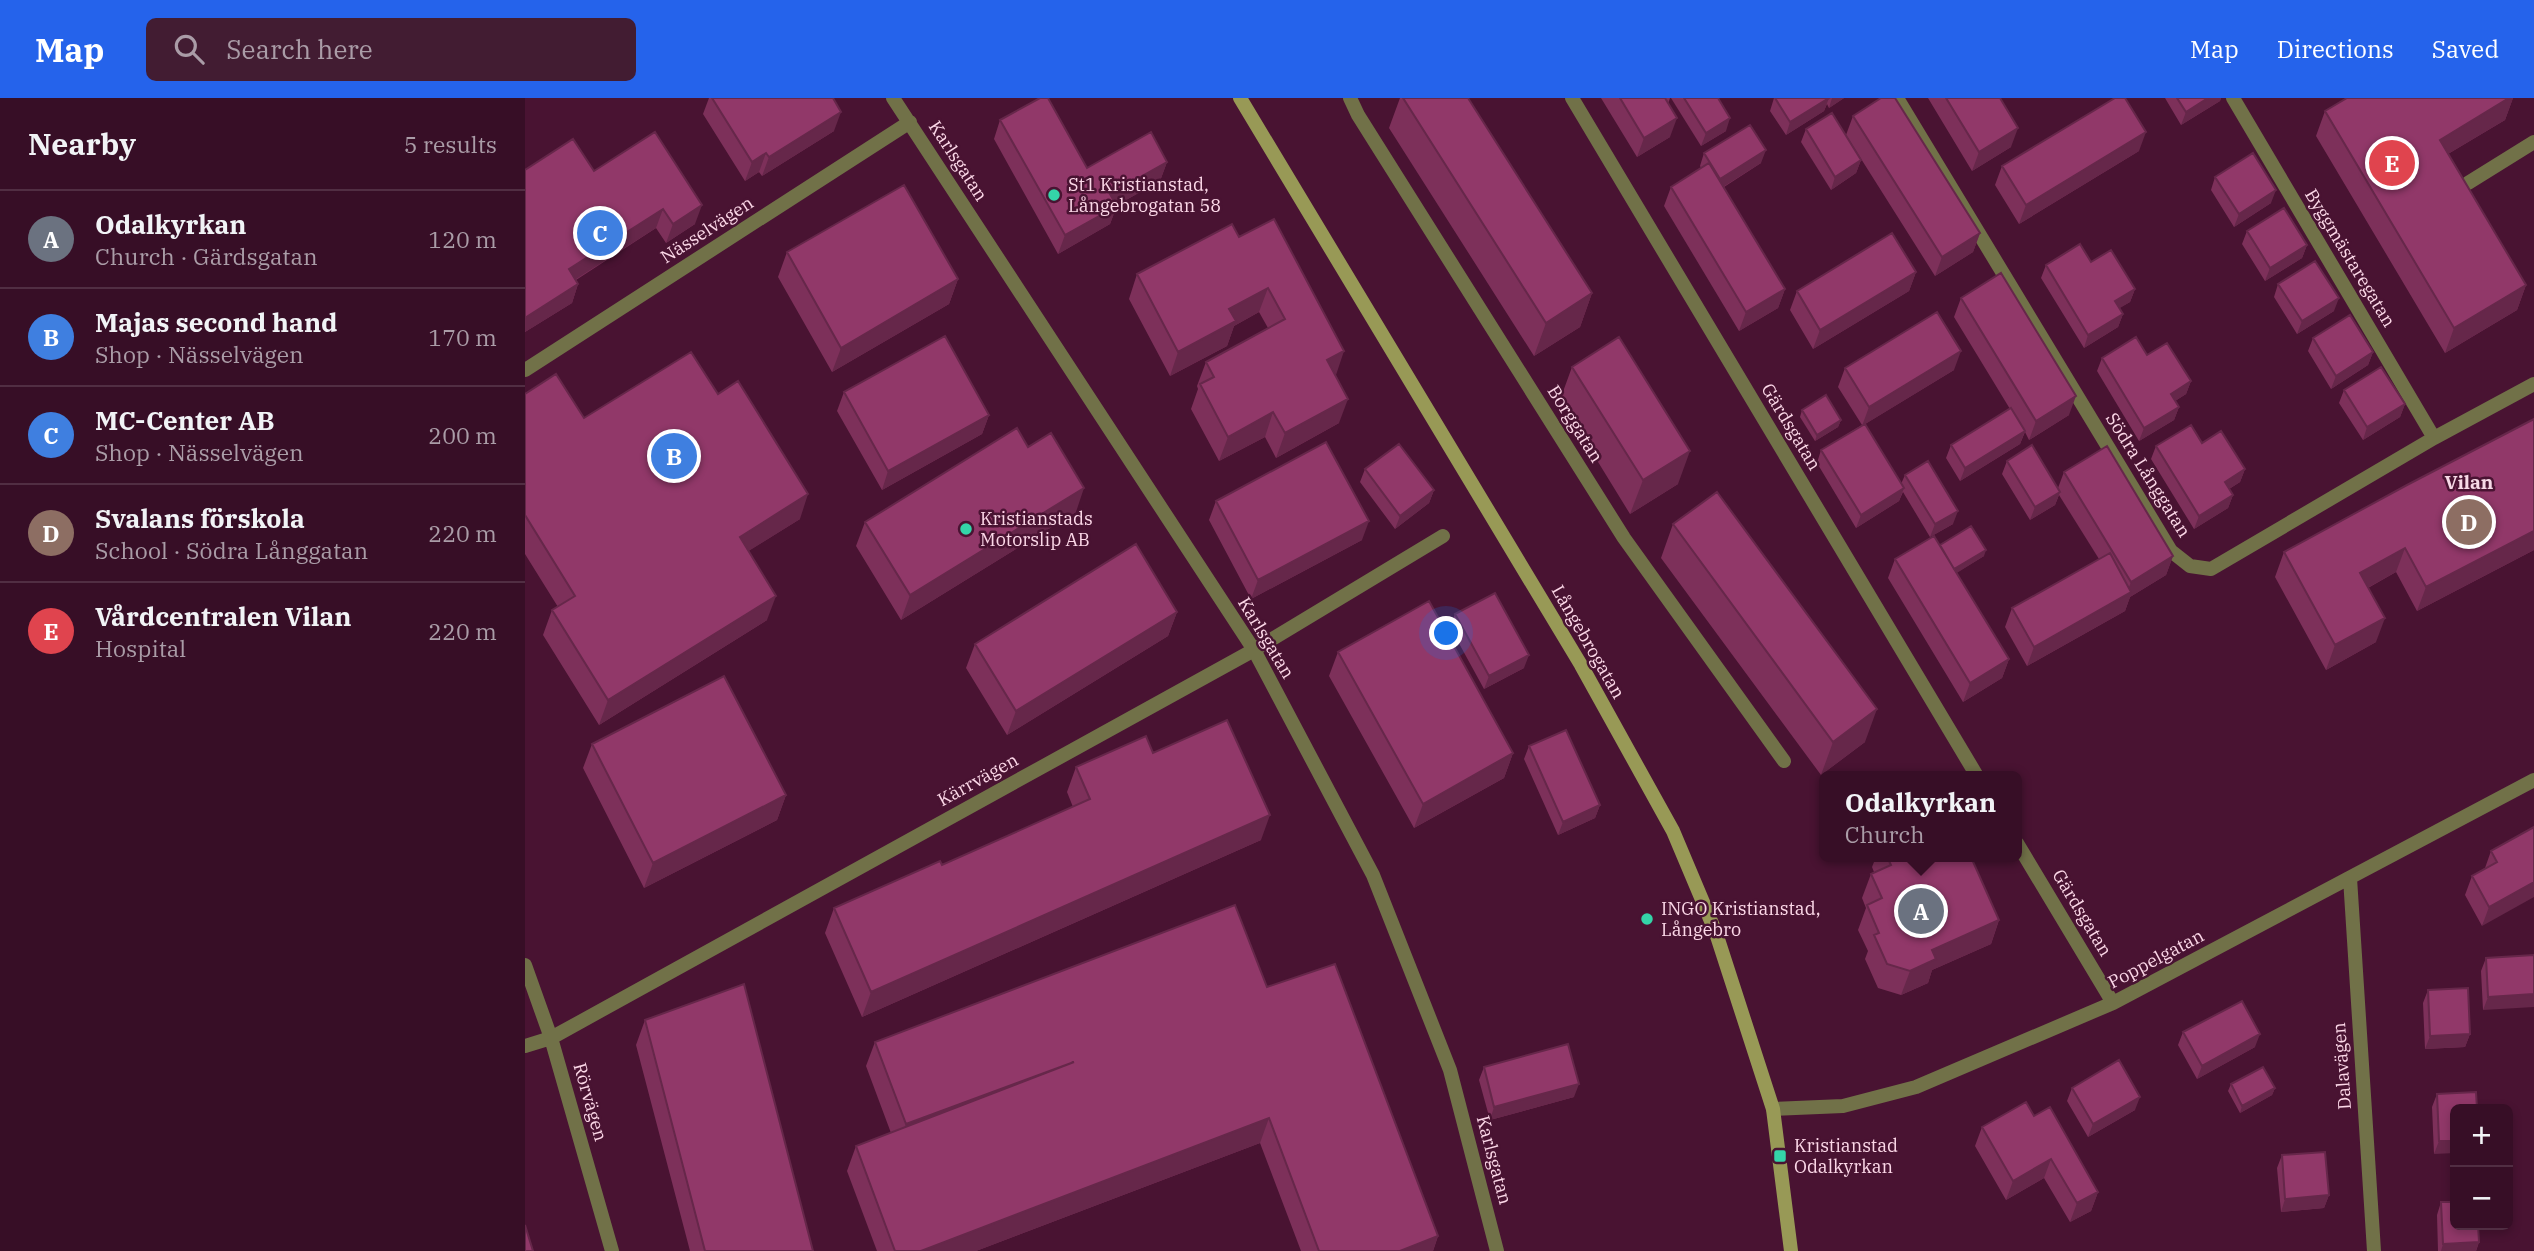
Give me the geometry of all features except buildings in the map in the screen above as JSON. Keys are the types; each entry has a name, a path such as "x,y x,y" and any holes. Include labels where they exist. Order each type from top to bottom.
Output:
{"main road":[{"name":"Långebrogatan","path":"1240,98 1581,665 1673,831 1716,933 1773,1109 1791,1251"}],"street":[{"name":"Karlsgatan","path":"893,98 1254,650 1373,875 1450,1070 1497,1251"},
{"name":"Borggatan","path":"1350,98 1358,115 1624,538 1784,761"},
{"name":"Gärdsgatan","path":"1572,98 1974,771"},
{"name":"Södra Långgatan","path":"1897,98 2171,551 2190,566 2211,569 2434,438 2534,384"},
{"name":"Byggmästaregatan","path":"2233,98 2434,438"},
{"name":"Nässelvägen","path":"525,370 910,122"},
{"path":"2468,183 2534,142"},
{"name":"Kärrvägen","path":"525,1046 551,1038 1254,650 1443,536"},
{"name":"Poppelgatan","path":"1773,1109 1843,1106 1916,1087 2113,1003 2534,780"},
{"name":"Gärdsgatan","path":"2022,851 2113,1003"},
{"name":"Dalavägen","path":"2350,878 2374,1251"},
{"name":"Rörvägen","path":"525,965 551,1038 612,1251"}],"place":[{"name":"Vårdcentralen Vilan","path":"2392,163"},
{"name":"St1 Kristianstad, Långebrogatan 58","path":"1054,195"},
{"name":"MC-Center AB","path":"600,233"},
{"name":"Majas second hand","path":"674,456"},
{"name":"Svalans förskola","path":"2469,522"},
{"name":"Kristianstads Motorslip AB","path":"966,529"},
{"name":"Odalkyrkan","path":"1921,911"},
{"name":"INGO Kristianstad, Långebro","path":"1647,919"},
{"name":"Kristianstad Odalkyrkan","path":"1780,1156"}],"district":[{"name":"Vilan","path":"2469,482"}]}
